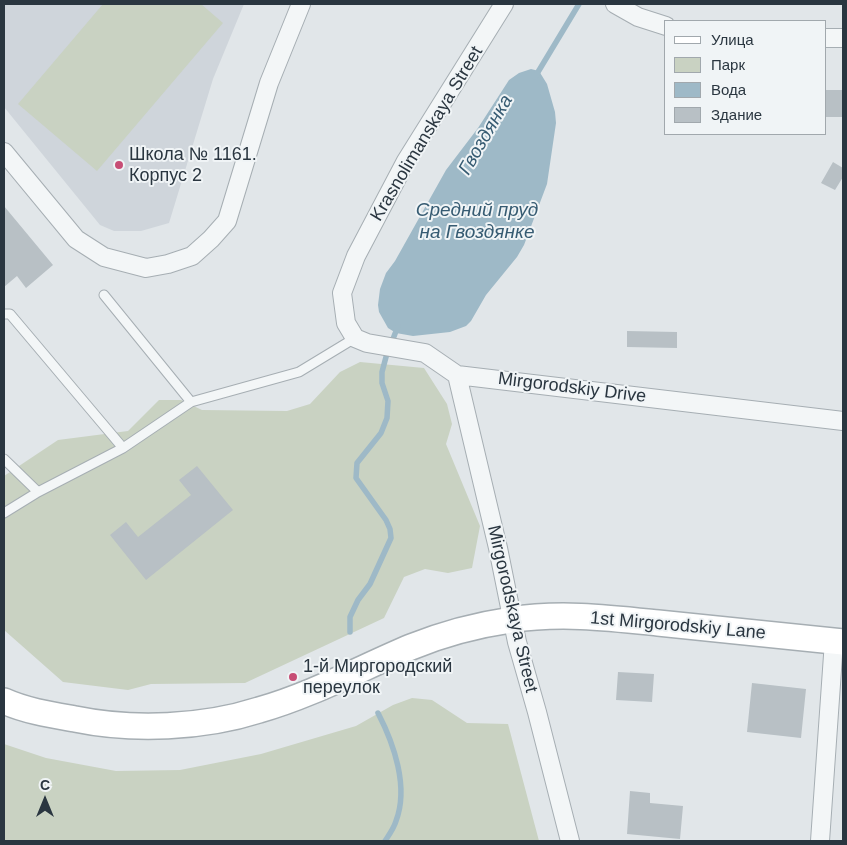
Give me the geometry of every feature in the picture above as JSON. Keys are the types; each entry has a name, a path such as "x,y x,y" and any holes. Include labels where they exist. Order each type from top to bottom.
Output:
{"street":[{"path":"4,152 76,238 104,258 146,268 168,264 192,256 227,221 269,83 300,4"},
{"name":"Krasnolimanskaya Street","path":"355,338 346,323 342,293 356,256 406,161 504,4"},
{"path":"615,4 638,17 664,25"},
{"path":"827,38 843,38"},
{"name":"Mirgorodskiy Drive","path":"355,338 367,343 425,353 457,375 843,421"},
{"name":"Mirgorodskaya Street","path":"457,375 498,548 517,642 570,841"},
{"name":"1st Mirgorodskiy Lane","path":"4,701 46,714 96,724 138,726 186,724 224,719 301,696 439,637 513,619 594,617 839,641"},
{"path":"820,841 839,641"}],"lane":[{"path":"104,296 192,402"},
{"path":"4,314 10,314 124,448"},
{"path":"4,513 38,492 124,448 192,402 299,372 355,338"},
{"path":"4,459 38,492"}],"shaded area":[{"name":"Школа № 1161. Корпус 2","path":"4,4 244,4 213,79 169,223 141,231 114,231 100,225 4,107"}],"green space":[{"path":"103,4 201,4 223,23 97,171 18,104"},
{"path":"360,362 424,368 447,404 452,424 446,444 480,526 472,568 448,573 425,569 404,577 384,618 245,683 151,684 128,690 63,682 4,630 4,476 58,440 128,431 159,400 181,400 202,410 287,411 310,404 340,372"},
{"path":"412,698 432,700 467,723 508,724 539,841 4,841 4,744 46,758 116,771 180,770 261,754 356,726 393,705"}],"water":[{"name":"Средний пруд на Гвоздянке","path":"531,69 539,71 547,84 556,123 547,184 524,245 517,257 486,295 466,326 450,332 413,336 396,333 388,328 379,312 380,289 386,273 395,261 446,170 478,128 509,80 519,73"}],"building":[{"path":"827,90 843,90 843,117 827,117"},
{"path":"833,162 843,168 843,177 835,190 821,183"},
{"path":"4,206 53,265 26,288 17,276 4,287"},
{"path":"627,331 677,332 677,348 627,347"},
{"path":"197,466 233,510 146,580 110,535 126,522 138,537 191,495 179,480"},
{"path":"618,672 654,674 652,702 616,700"},
{"path":"752,683 806,689 801,738 747,732"},
{"path":"630,791 650,793 650,803 683,806 680,839 627,834"}],"waterway":[{"name":"Гвоздянка","path":"535,77 579,4"},
{"name":"Гвоздянка","path":"350,632 350,617 358,600 370,584 391,538 386,520 356,478 357,463 381,433 387,418 388,401 382,383 382,372 398,326"},
{"name":"Гвоздянка","path":"378,713 398,766 401,794 400,808 396,821 385,841"}],"place":[{"name":"Школа № 1161. Корпус 2","path":"119,165"},
{"name":"1-й Миргородский переулок","path":"293,677"}]}
